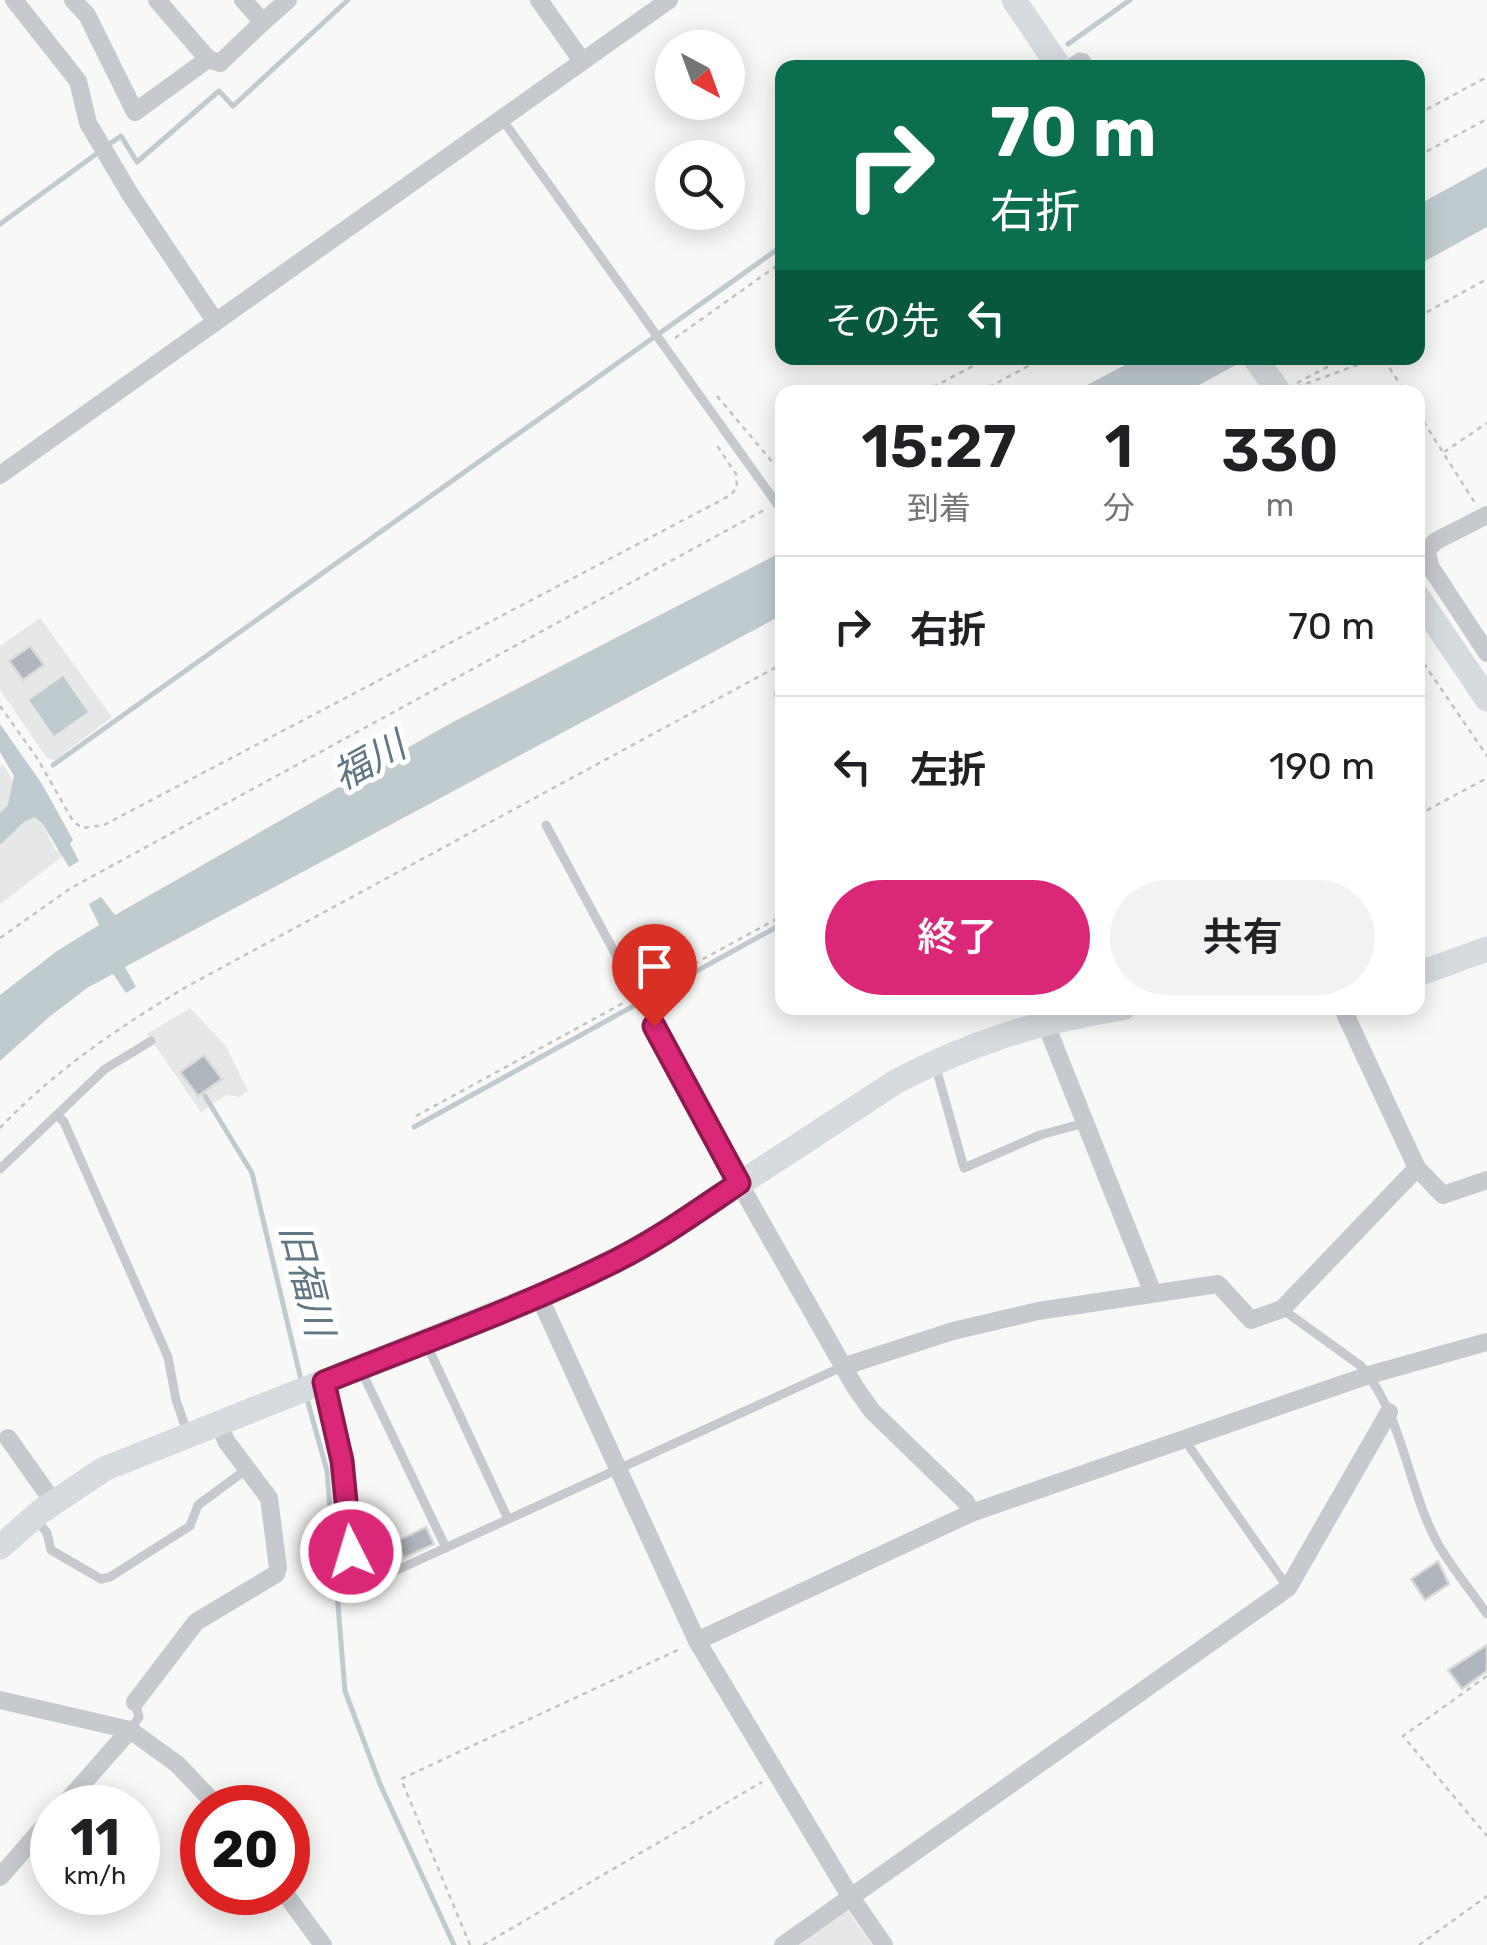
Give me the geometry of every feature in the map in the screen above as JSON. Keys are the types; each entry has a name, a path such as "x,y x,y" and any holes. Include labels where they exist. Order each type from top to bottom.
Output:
{"street":[{"path":"14,0 78,81 88,123 215,321"},
{"path":"73,0 87,15 135,112 208,59"},
{"path":"87,15 102,0"},
{"path":"156,0 208,59 220,62 288,0"},
{"path":"244,0 263,22"},
{"path":"539,0 582,61"},
{"path":"0,475 668,0"},
{"path":"1014,0 1055,60"},
{"path":"1262,365 1281,385"},
{"path":"1485,516 1436,540 1426,551 1431,568 1487,652"},
{"path":"1425,607 1487,699"},
{"path":"1425,971 1487,949"},
{"path":"1346,1015 1417,1168 1442,1195 1487,1180"},
{"path":"0,1547 44,1510 104,1470 538,1296 618,1260 896,1081 986,1039 1050,1016 1085,1123 1153,1293"},
{"path":"845,1366 993,1322 1218,1284 1251,1320 1282,1309 1417,1168"},
{"path":"739,1183 872,1411 966,1502 971,1513"},
{"path":"538,1296 697,1640 850,1896 884,1945"},
{"path":"697,1640 971,1513 1369,1375 1487,1342"},
{"path":"783,1945 1288,1588 1389,1412"},
{"path":"135,1702 196,1622 276,1574 278,1568 270,1525 271,1506 226,1440 219,1422"},
{"path":"8,1438 44,1510"},
{"path":"1,1703 130,1730 177,1764 198,1785"},
{"path":"81,1785 130,1730"},
{"path":"0,1877 30,1842"},
{"path":"301,1915 323,1945"}],"lane":[{"path":"501,118 775,500"},
{"path":"546,825 739,1183"},
{"path":"0,1170 105,1069 151,1041"},
{"path":"934,1062 964,1168 1040,1135 1085,1123"},
{"path":"58,1115 168,1357 176,1400 188,1434"},
{"path":"1282,1309 1369,1375 1389,1412 1437,1542 1487,1614"},
{"path":"425,1342 508,1520"},
{"path":"324,1382 342,1461 352,1578 362,1586 845,1366"},
{"path":"360,1368 446,1548"},
{"path":"1183,1437 1288,1588"},
{"path":"44,1510 51,1550 101,1580 190,1526 198,1505 247,1469"},
{"path":"130,1730 139,1718 135,1702"}],"path":[{"path":"1425,110 1487,77"},
{"path":"1425,152 1487,119"},
{"path":"666,345 775,267"},
{"path":"1425,313 1487,279"},
{"path":"937,385 975,365"},
{"path":"993,385 1030,365"},
{"path":"1293,385 1331,365"},
{"path":"1297,385 1356,365"},
{"path":"698,391 712,390 775,464"},
{"path":"1443,453 1487,423"},
{"path":"1425,424 1485,516"},
{"path":"0,706 37,758 73,821 82,828 104,825 731,495 737,487 736,474 710,433"},
{"path":"0,938 71,888 614,590 775,511"},
{"path":"1425,665 1487,756"},
{"path":"0,1128 28,1098 75,1060 186,987 775,668"},
{"path":"1425,811 1487,778"},
{"path":"416,1116 775,920"},
{"path":"470,1945 400,1779 697,1640"},
{"path":"1487,1676 1402,1736 1487,1836"},
{"path":"483,1945 776,1773"},
{"path":"1419,1945 1487,1896"}],"shaded area":[{"path":"1487,167 1487,227 1425,261 1425,201"},
{"path":"1125,365 1236,365 1199,385 1087,385"},
{"path":"775,556 775,619 125,967 136,987 126,993 113,974 87,988 0,1061 0,995 57,951 99,925 89,904 101,897 115,915 451,723"},
{"path":"40,618 112,717 55,760 47,758 0,690 0,646"},
{"path":"63,676 88,712 54,736 29,700"},
{"path":"0,724 42,784 73,840 70,844 79,861 69,867 35,817 0,845 0,813 8,805 14,776 0,752"},
{"path":"3,764 56,851 60,850 63,856 0,904 0,767"},
{"path":"190,1008 226,1046 248,1091 240,1097 226,1095 201,1112 147,1034"},
{"path":"842,1911 848,1911 872,1945 795,1945"}],"building":[{"path":"30,646 44,665 23,680 9,661"},
{"path":"204,1055 222,1079 198,1096 180,1072"},
{"path":"426,1527 434,1544 404,1558 396,1542"},
{"path":"1438,1561 1449,1584 1425,1600 1411,1579"},
{"path":"1487,1645 1487,1671 1462,1689 1448,1670"}],"waterway":[{"path":"108,145 121,136 137,162 219,91 233,106 348,0"},
{"path":"1068,44 1130,0"},
{"path":"0,224 99,152"},
{"path":"53,765 775,251"},
{"path":"414,1127 775,928"},
{"name":"旧福川","path":"205,1096 252,1173 302,1384"},
{"name":"旧福川","path":"307,1399 327,1471 345,1691 380,1784 454,1945"}],"route":[{"path":"351,1552 342,1461 324,1382 618,1260 739,1183 654,1026"}],"water label":[{"name":"福川","path":"369,761"}]}
